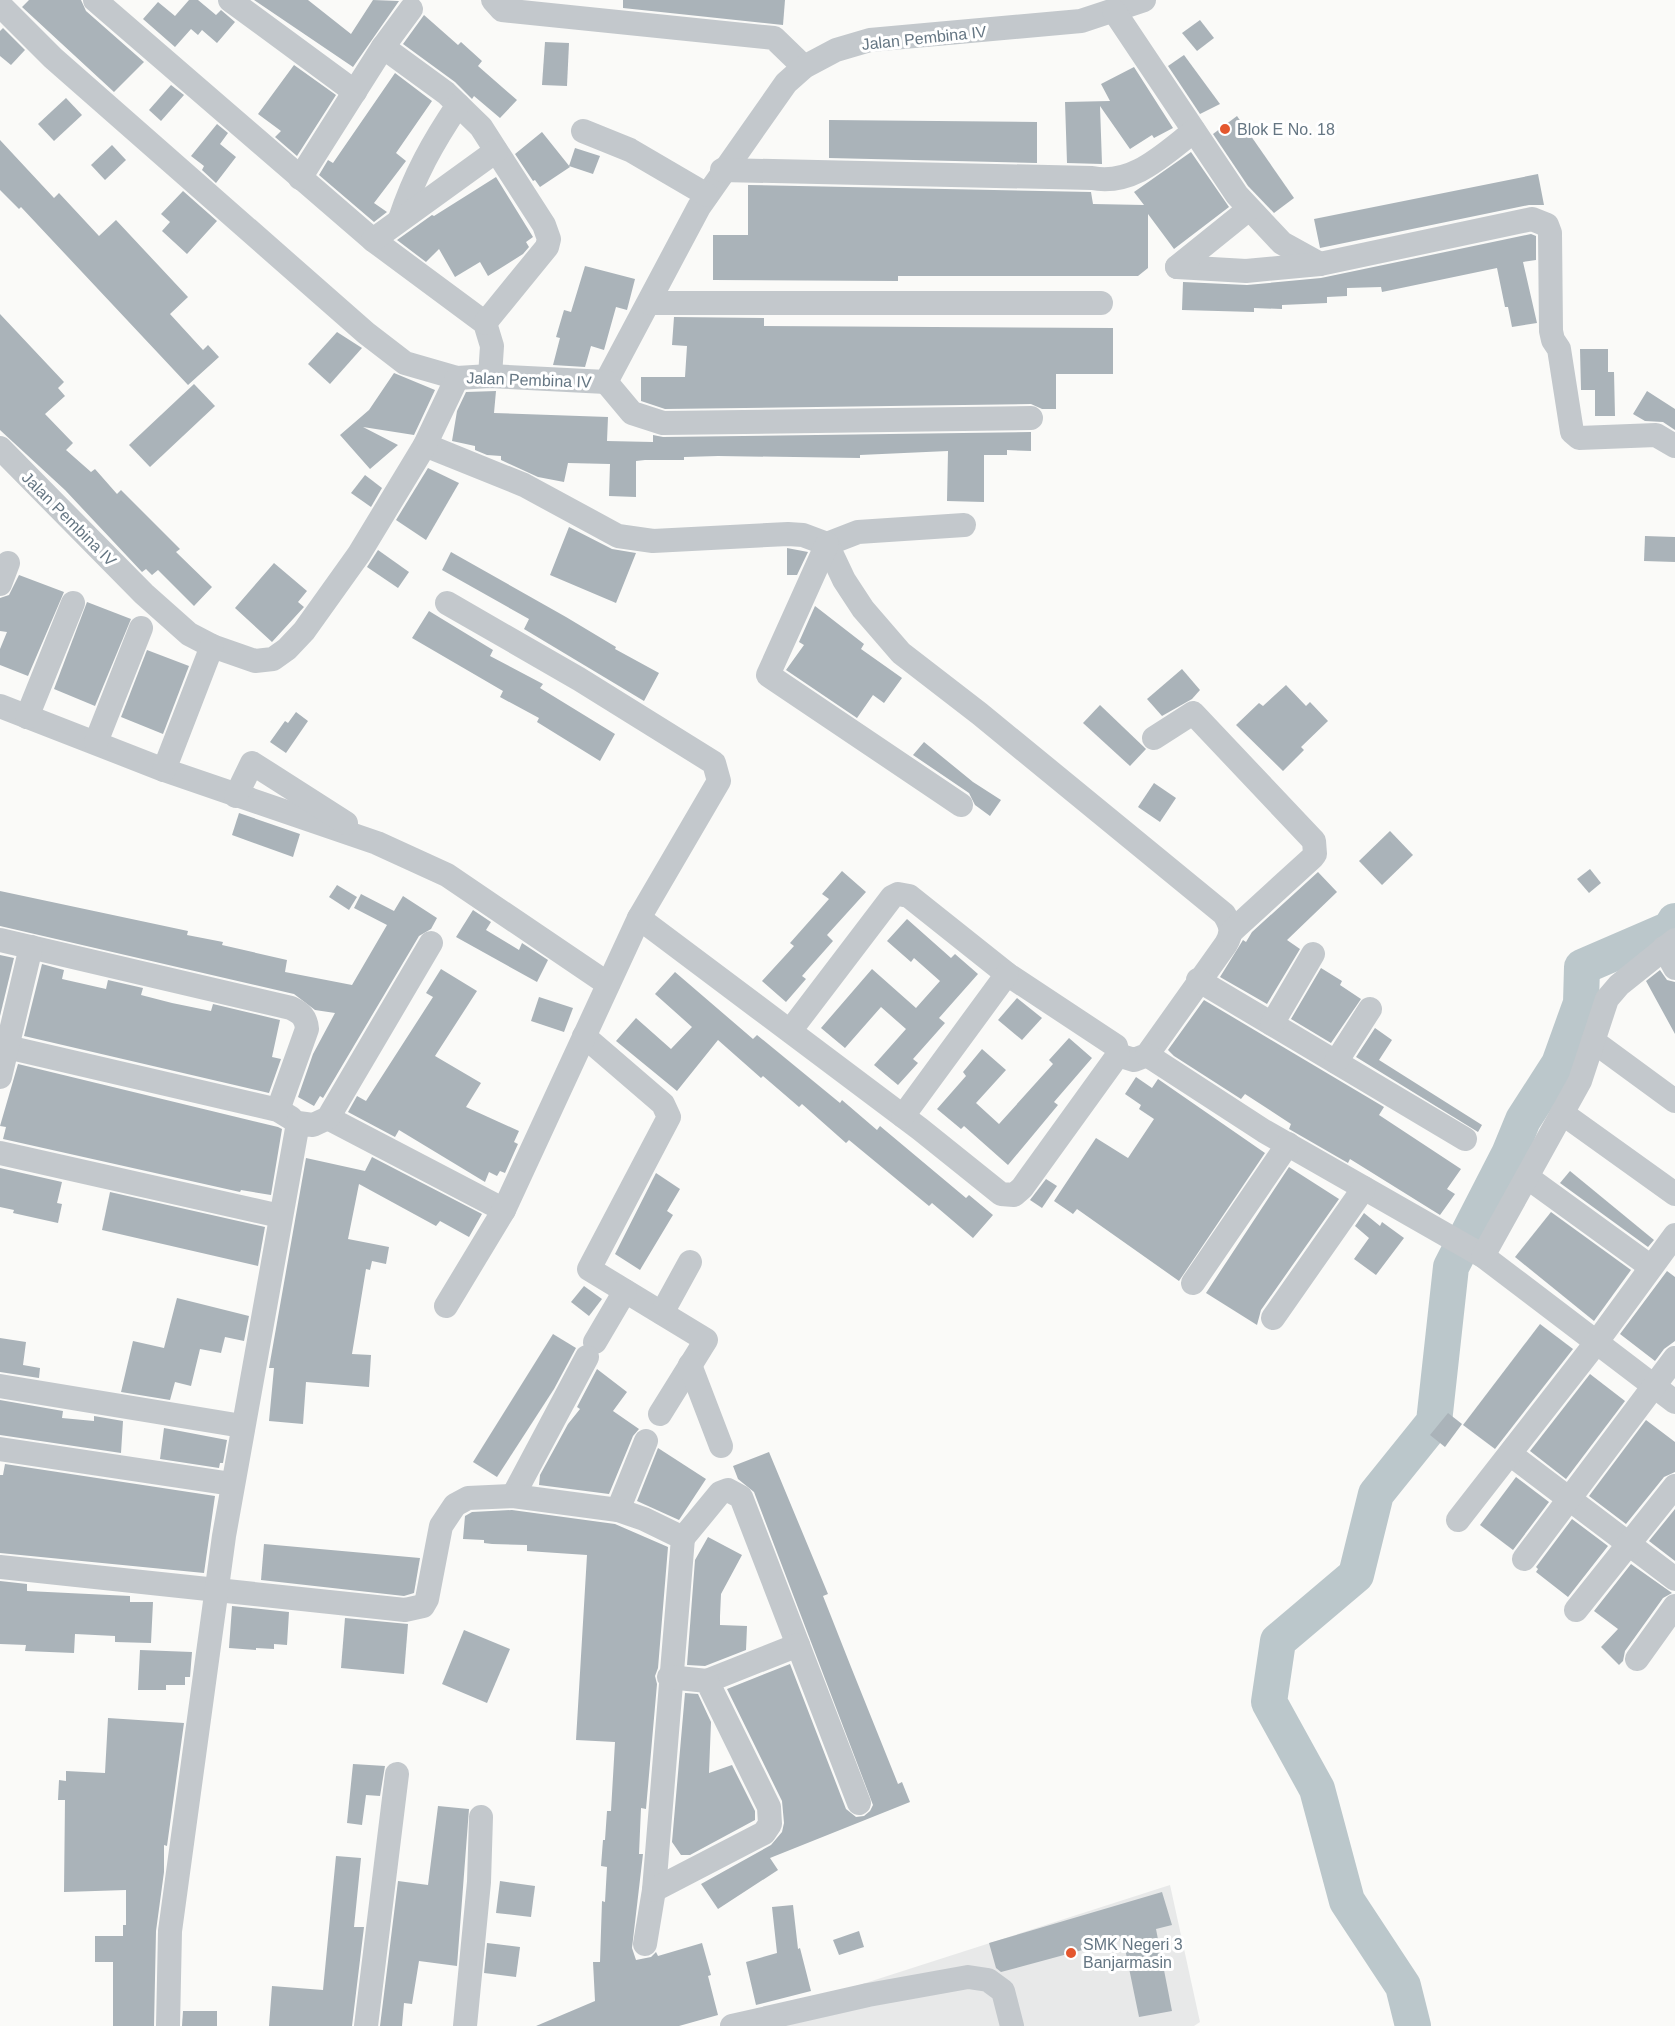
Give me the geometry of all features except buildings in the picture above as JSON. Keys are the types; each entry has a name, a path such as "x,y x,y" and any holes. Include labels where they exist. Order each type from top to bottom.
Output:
{"street":[{"path":"95,0 373,240 485,323 492,346 490,376"},
{"path":"230,0 355,92"},
{"path":"493,0 502,10 619,11 774,38 804,67"},
{"name":"Jalan Pembina IV","path":"0,448 144,594 189,634 212,646 255,661 273,658 287,649 304,631 359,554 426,445 457,378 490,376 606,382 722,170 786,83 804,67 836,50 870,40 1081,21 1144,0"},
{"path":"0,5 62,66 384,348 405,363 457,378"},
{"path":"300,178 383,46 411,9"},
{"path":"1114,11 1249,209 1282,243 1320,264"},
{"path":"383,46 458,105 481,127 544,225 549,239 540,258 485,323"},
{"path":"400,219 412,181 428,149 458,105"},
{"path":"583,131 630,150 707,195"},
{"path":"722,170 1114,179 1134,175 1155,162 1194,131"},
{"path":"373,240 496,151"},
{"path":"1249,209 1177,267 1246,271 1320,264 1532,219 1547,225 1550,233 1551,331 1553,340 1559,348 1572,432 1579,438 1656,435 1675,446"},
{"path":"650,303 1101,303"},
{"path":"606,382 632,413 663,423 1031,418"},
{"path":"426,445 524,485 618,536 653,541 788,534 803,535 827,544 863,609 901,652 1224,914 1230,923 1231,932"},
{"path":"960,805 768,675 827,544 858,532 964,525"},
{"path":"27,717 73,603"},
{"path":"446,1306 504,1210 639,918 717,787 719,772 714,763 579,679 447,603"},
{"path":"96,742 141,628"},
{"path":"164,770 212,646"},
{"path":"0,706 164,770 377,843 447,875 608,984"},
{"path":"1118,1055 1134,1060 1147,1055 1198,980 1226,944 1231,932 1315,854 1314,841 1193,713 1154,738"},
{"path":"236,796 252,763 377,843"},
{"path":"790,1031 892,897 898,894 909,897 1007,974 1116,1047 1118,1055"},
{"path":"639,918 903,1116 1000,1194 1014,1195 1118,1055"},
{"path":"0,940 291,1008 299,1012 306,1022 307,1029 278,1110"},
{"path":"5,1040 278,1110 298,1123 313,1125 328,1118 432,943"},
{"path":"0,1077 5,1040 31,947"},
{"path":"1476,1252 1527,1177 1580,1081 1607,999 1671,952"},
{"path":"1272,1024 1313,954"},
{"path":"903,1116 1007,974"},
{"path":"1198,980 1465,1139"},
{"path":"1336,1062 1370,1009"},
{"path":"584,1036 663,1104 669,1117 589,1269 706,1340 660,1414"},
{"path":"1593,1041 1675,1101"},
{"path":"1147,1055 1288,1144 1476,1252 1675,1402"},
{"path":"1562,1113 1675,1194"},
{"path":"328,1118 504,1210"},
{"path":"168,2026 170,1931 217,1588 242,1426 298,1123"},
{"path":"1193,1283 1288,1144"},
{"path":"0,1153 280,1216"},
{"path":"1527,1177 1651,1267"},
{"path":"1273,1318 1364,1188"},
{"path":"1458,1520 1596,1343 1675,1235"},
{"path":"662,1313 690,1262"},
{"path":"513,1496 591,1350 625,1292"},
{"path":"1524,1559 1675,1358"},
{"path":"690,1365 721,1446"},
{"path":"0,1386 242,1426"},
{"path":"618,1510 646,1441"},
{"path":"0,1449 232,1484"},
{"path":"1510,1454 1675,1579"},
{"path":"1576,1610 1675,1486"},
{"path":"645,1944 654,1890 669,1677 683,1538 720,1492 728,1490 741,1497 860,1803"},
{"path":"0,1567 217,1588 405,1610 418,1609 427,1599 441,1526 448,1511 468,1498 513,1496 618,1510 644,1519 683,1538"},
{"path":"1637,1659 1675,1606"},
{"path":"669,1677 707,1681 798,1645"},
{"path":"654,1890 764,1833 770,1824 769,1807 707,1681"},
{"path":"366,2026 397,1774"},
{"path":"465,2026 479,1882 481,1817"},
{"path":"732,2026 868,1995 968,1977 988,1980 1003,1991 1012,2026"}],"shaded area":[{"name":"SMK Negeri 3 Banjarmasin","path":"1170,1885 1200,2022 1194,2026 732,2026"}],"waterway":[{"path":"1413,2026 1403,1986 1347,1901 1317,1789 1269,1702 1278,1641 1356,1575 1376,1494 1434,1422 1451,1267 1509,1154 1523,1120 1559,1064 1581,1003 1582,967 1670,929 1675,921"}],"place":[{"name":"Blok E No. 18","path":"1225,129"},
{"name":"SMK Negeri 3 Banjarmasin","path":"1071,1953"}]}
